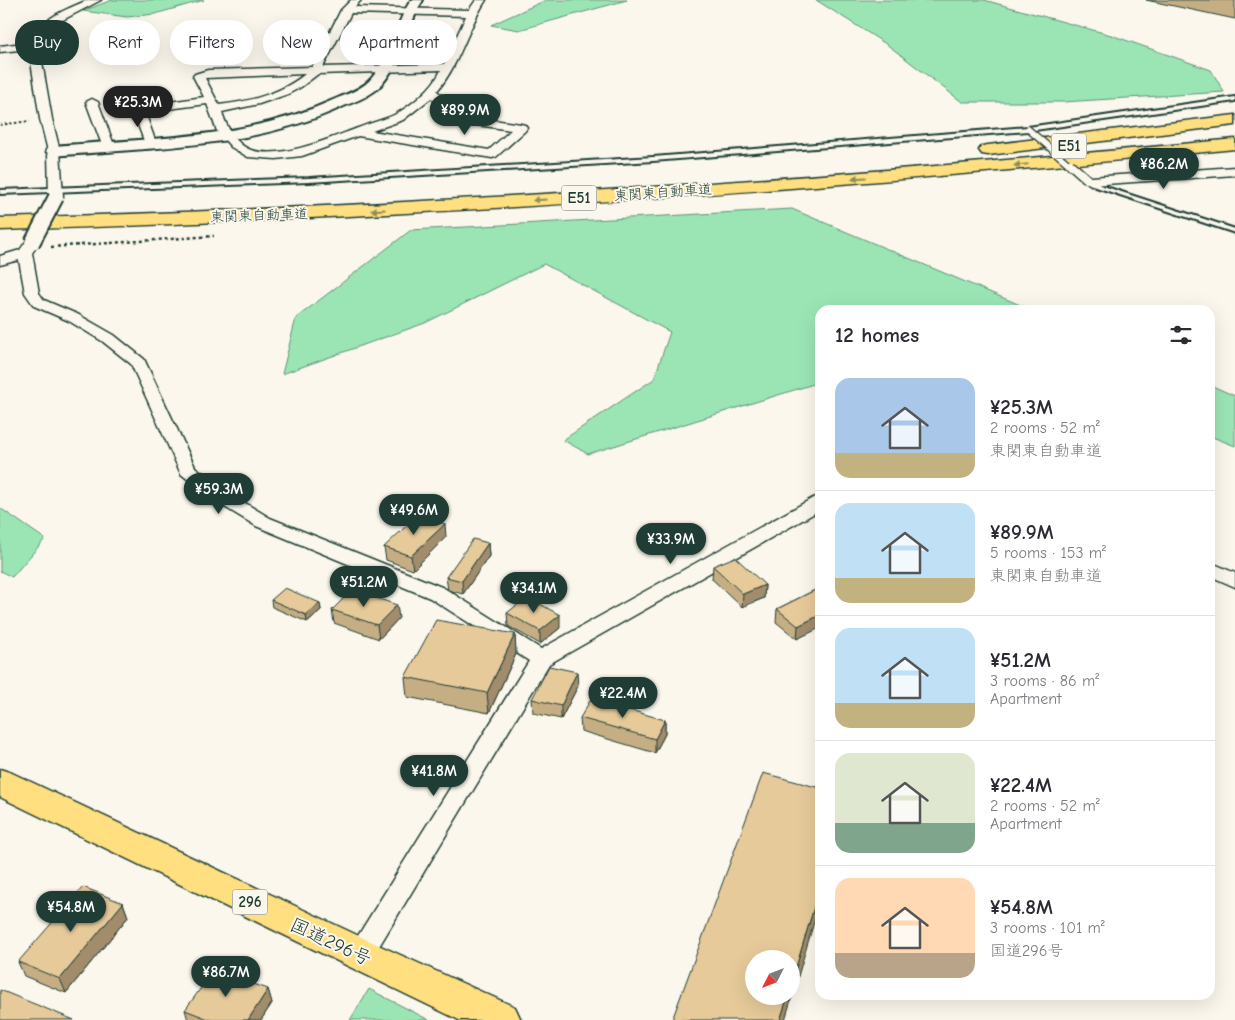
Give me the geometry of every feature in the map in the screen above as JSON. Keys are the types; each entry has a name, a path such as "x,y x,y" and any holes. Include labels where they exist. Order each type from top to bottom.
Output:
{"highway":[{"path":"902,160 1235,120"},
{"name":"東関東自動車道","path":"0,206 372,194 553,185 902,160 1235,130"},
{"name":"東関東自動車道","path":"0,224 365,210 560,199 928,173 1235,146"},
{"name":"国道296号","path":"0,782 360,955 501,1020"}],"street":[{"path":"55,20 96,0"},
{"path":"150,142 138,109 213,105 241,107 293,87 314,71 346,10 356,0"},
{"path":"54,151 226,135 280,126 330,108 374,84 385,69 408,13 417,0"},
{"path":"448,67 208,73 199,76 213,105 221,128 226,135 248,153 276,155 302,152 400,117 430,92 444,76 448,67 472,13 481,0"},
{"path":"346,10 408,13 472,13"},
{"path":"0,49 15,47"},
{"path":"37,65 46,119 54,151 56,194 29,248 32,293 39,304 74,318 108,338 138,362 187,470 225,499 263,522 437,593 541,659"},
{"path":"356,132 492,154 521,128 461,119 430,92"},
{"path":"92,102 108,145"},
{"path":"1089,180 1235,171"},
{"path":"0,261 29,248"},
{"path":"360,955 541,659 815,505"},
{"path":"1215,571 1235,582"}],"lane":[{"path":"0,192 56,194 653,159 1028,129 1235,99"},
{"path":"1028,129 1098,186 1235,232"}],"path":[{"path":"0,125 46,119"}],"green space":[{"path":"112,0 204,0 155,14 127,17 83,11"},
{"path":"546,0 627,0 519,30 491,25"},
{"path":"816,0 984,0 1111,35 1211,70 1224,92 1063,102 962,102 889,46"},
{"path":"792,209 1020,305 815,305 815,384 588,454 563,440 654,379 670,332 544,264 425,323 282,374 296,318 411,230"},
{"path":"1215,387 1235,396 1235,446 1215,438"},
{"path":"0,508 45,539 12,577 0,571"},
{"path":"369,989 429,1020 350,1020"}],"building":[{"path":"418,515 445,524 411,556 384,547"},
{"path":"473,539 488,543 462,581 446,577"},
{"path":"735,557 765,585 743,594 713,566"},
{"path":"285,588 320,603 306,615 271,600"},
{"path":"352,590 397,605 377,625 332,610"},
{"path":"815,590 815,618 798,626 777,609"},
{"path":"527,597 560,615 540,631 507,613"},
{"path":"436,620 515,634 487,693 405,677"},
{"path":"549,666 577,672 561,706 532,699"},
{"path":"591,699 665,720 655,739 580,718"},
{"path":"763,773 815,787 815,904 800,954 800,950 745,950 745,1005 785,1005 780,1020 672,1020"},
{"path":"83,887 123,903 60,979 18,962"},
{"path":"214,970 268,989 248,1020 211,1020 185,1010"},
{"path":"0,990 74,1020 0,1020"}]}
